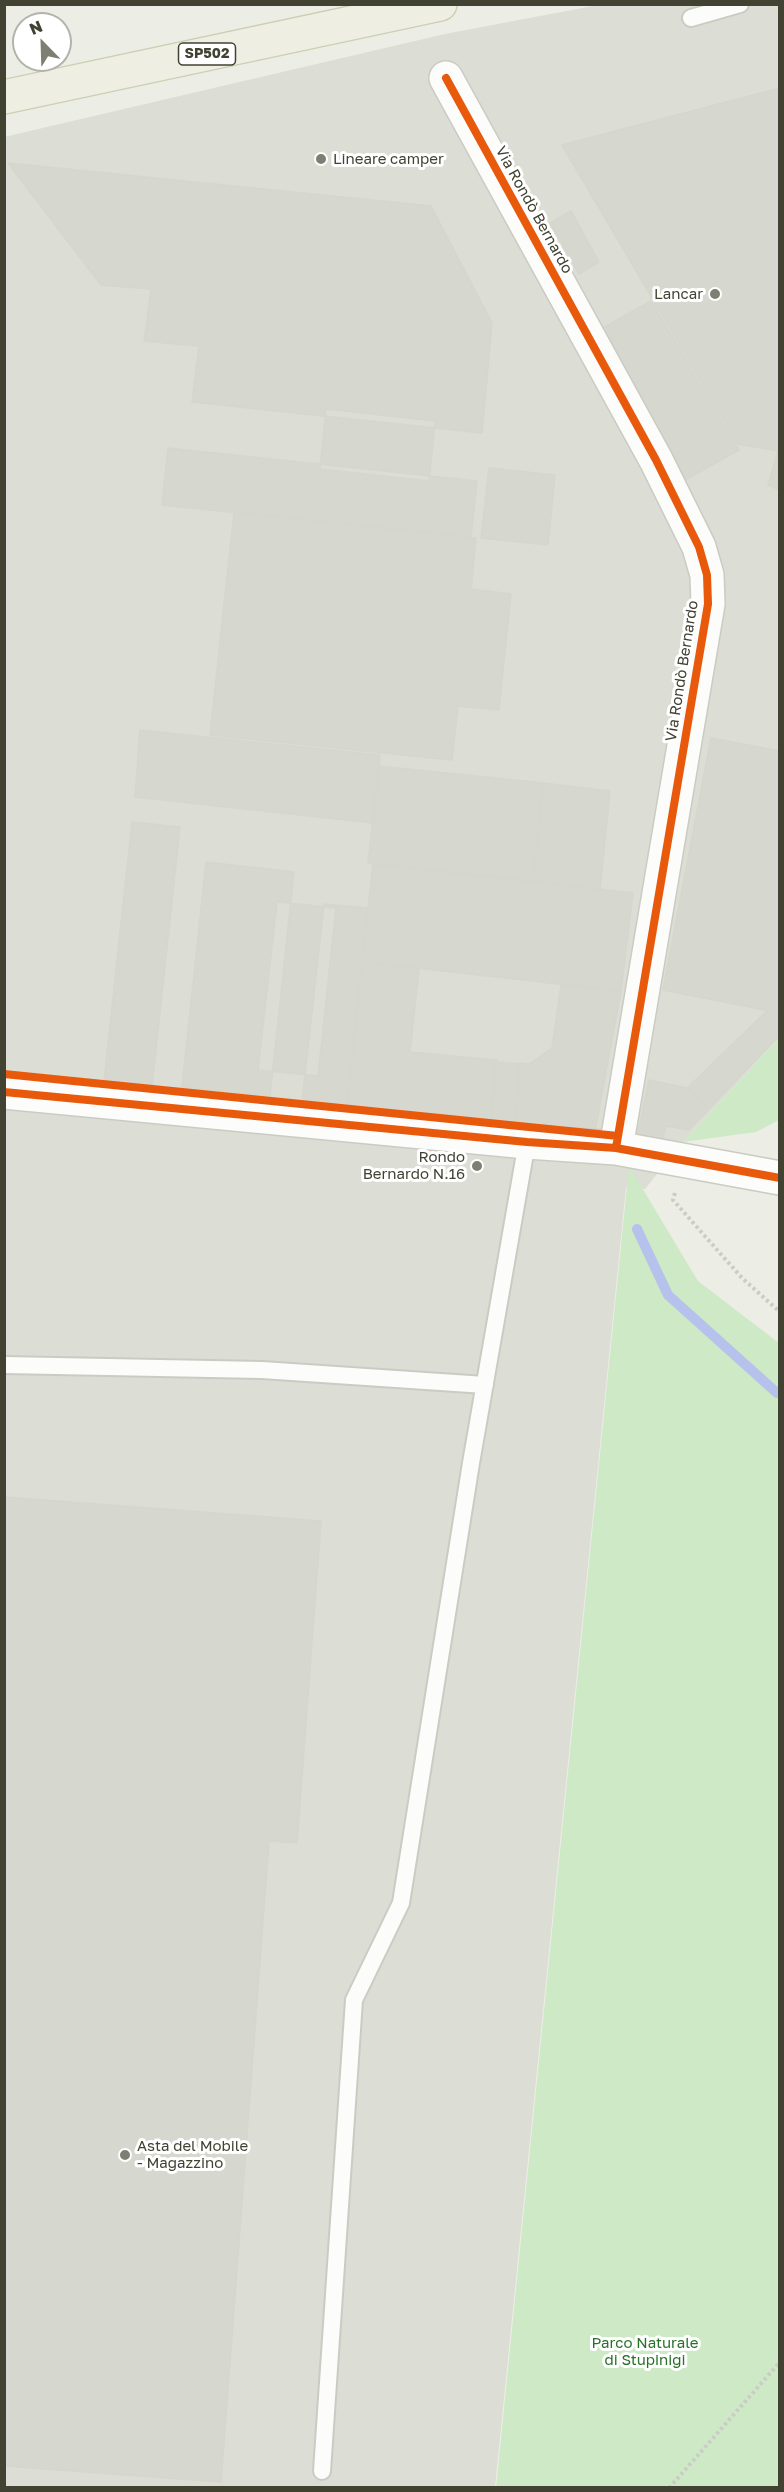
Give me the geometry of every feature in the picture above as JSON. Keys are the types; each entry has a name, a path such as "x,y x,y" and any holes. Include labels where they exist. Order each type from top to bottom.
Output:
{"main road":[{"name":"SP502","path":"4,97 440,4"}],"street":[{"name":"Via Rondò Bernardo","path":"446,78 657,460 699,547 707,575 708,604 616,1148"},
{"path":"4,1092 527,1142 616,1148 780,1178"}],"lane":[{"path":"691,18 740,4"},
{"path":"322,2471 354,2000 401,1904 527,1142"},
{"path":"4,1365 262,1370 485,1385"}],"path":[{"path":"681,1160 673,1200 742,1278 780,1312"},
{"path":"669,2487 780,2362"}],"shaded area":[{"path":"598,5 779,5 779,1038 683,1142 645,1189 626,1187 495,2487 5,2487 4,137 445,34"}],"green space":[{"path":"779,1038 779,1120 756,1132 683,1142"},
{"name":"Parco Naturale di Stupinigi","path":"629,1166 698,1281 779,1343 779,2487 496,2488"}],"building":[{"name":"Lancar","path":"780,88 780,490 768,485 778,451 738,444 562,145"},
{"path":"8,163 431,206 492,323 482,433 192,402 199,346 144,341 151,289 101,285"},
{"path":"571,211 599,262 579,274 550,223"},
{"path":"651,301 739,450 685,480 601,329"},
{"path":"326,409 435,421 429,481 320,469"},
{"path":"168,448 477,481 471,537 162,505"},
{"path":"489,468 555,475 548,545 481,538"},
{"path":"234,512 476,538 471,589 511,594 499,710 458,706 452,760 210,735"},
{"path":"140,730 380,755 373,823 135,797"},
{"path":"711,738 780,751 780,1013 663,990"},
{"path":"379,766 543,783 533,881 368,863"},
{"path":"543,783 610,791 600,889 533,881"},
{"path":"132,822 180,827 152,1086 104,1081"},
{"path":"206,862 294,872 270,1096 182,1087"},
{"path":"373,864 633,893 621,991 362,962"},
{"path":"277,902 336,908 318,1076 258,1070"},
{"path":"324,904 368,908 347,1106 302,1101"},
{"path":"362,962 419,969 410,1052 497,1060 491,1121 347,1106"},
{"path":"561,985 621,991 595,1131 515,1123 520,1063 529,1064 552,1048"},
{"path":"767,1011 780,1013 780,1035 709,1109 687,1088"},
{"path":"496,1062 521,1064 515,1123 491,1121"},
{"path":"649,1080 687,1088 709,1109 689,1130 666,1126 662,1142 637,1138"},
{"name":"Asta del Mobile - Magazzino","path":"4,1497 321,1521 297,1843 269,1841 221,2482 4,2466"}],"waterway":[{"path":"637,1229 668,1295 777,1393"}],"cycle path":[{"path":"446,78 656,460 699,547 707,575 708,604 616,1148"},
{"path":"4,1074 618,1136"},
{"path":"4,1092 527,1142 616,1148 780,1178"}],"place":[{"name":"Lineare camper","path":"321,159"},
{"name":"Lancar","path":"715,294"},
{"name":"Rondo Bernardo N.16","path":"477,1166"},
{"name":"Asta del Mobile - Magazzino","path":"125,2155"}]}
